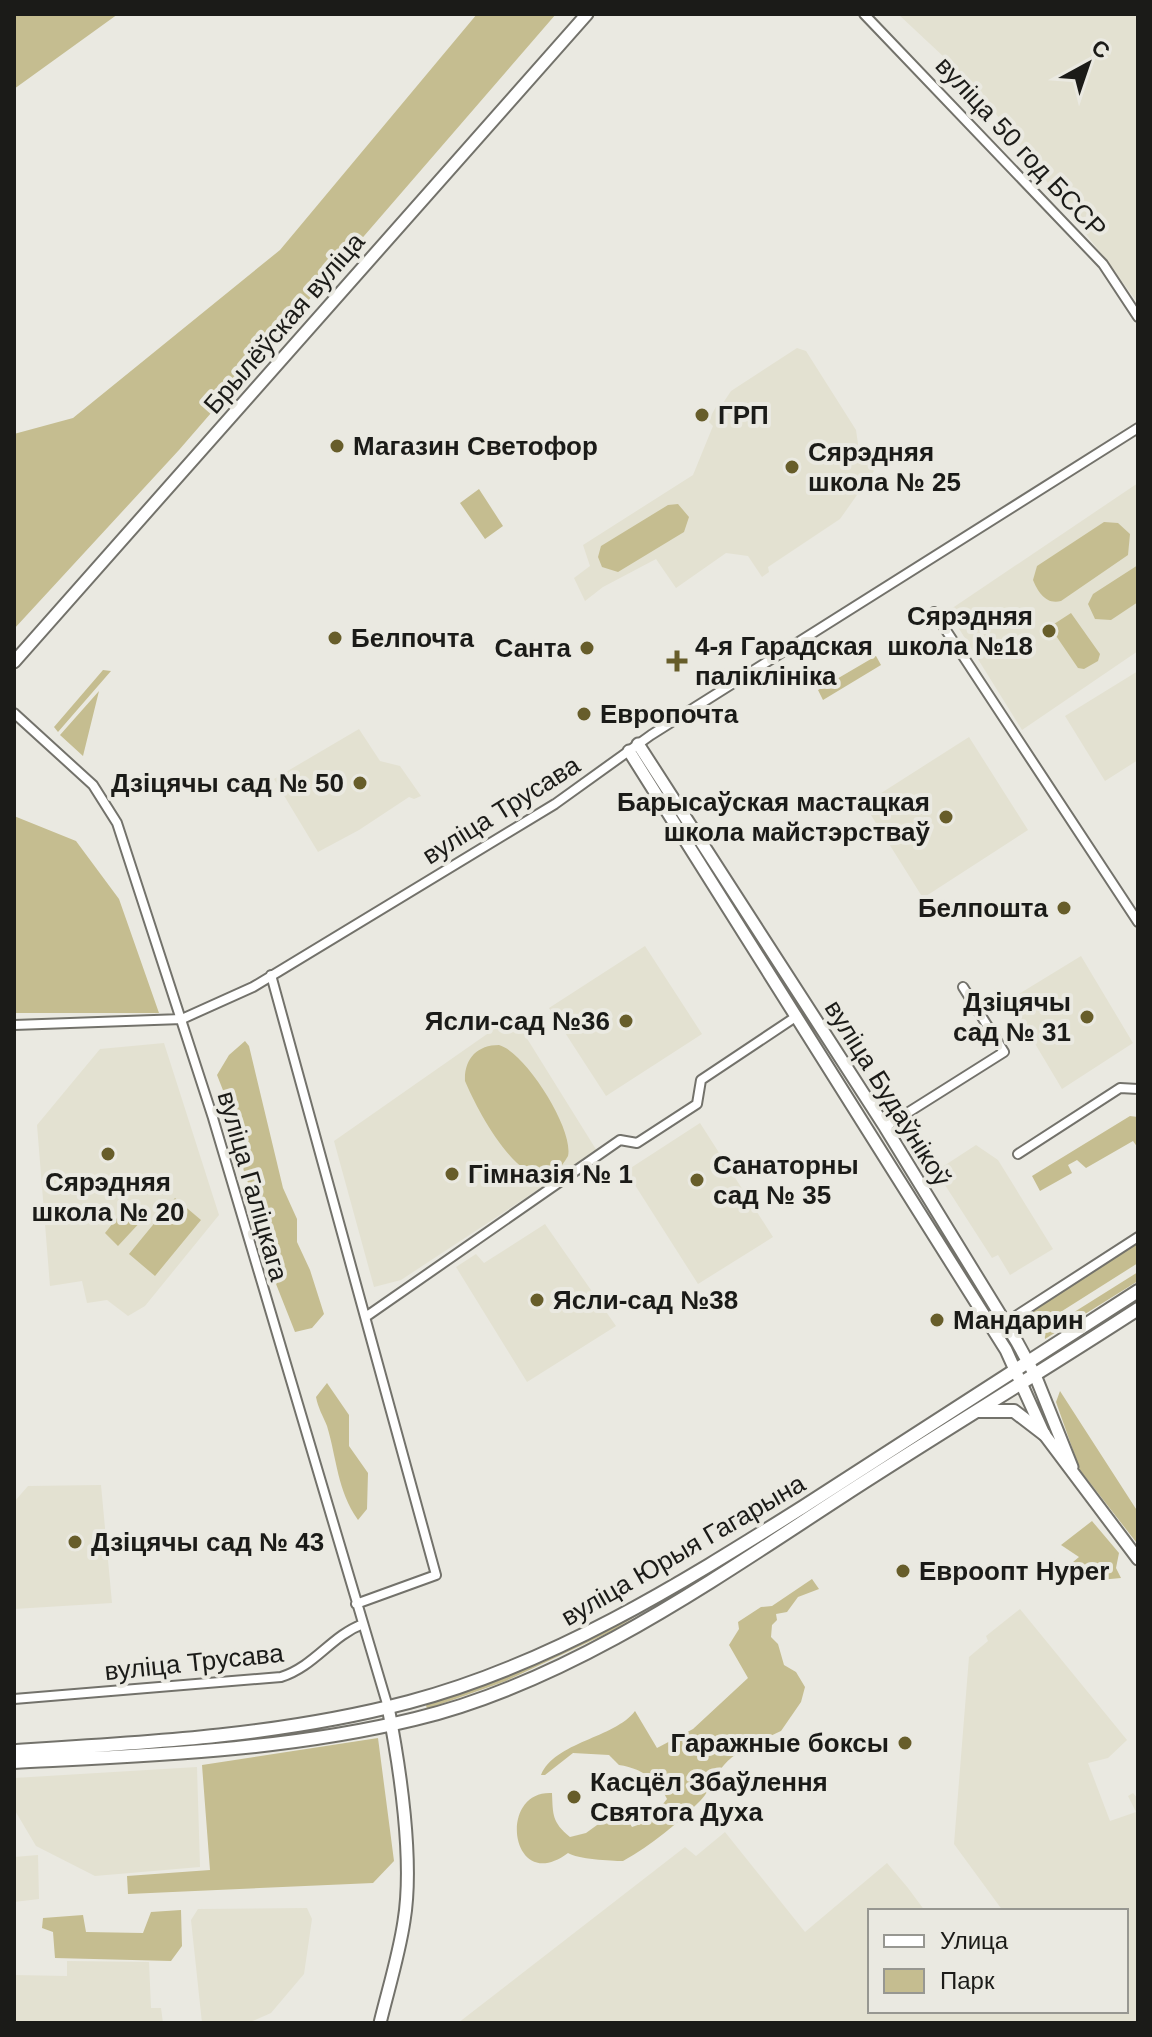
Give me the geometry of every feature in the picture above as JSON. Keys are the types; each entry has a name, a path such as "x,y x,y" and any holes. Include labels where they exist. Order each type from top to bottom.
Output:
{"main road":[{"name":"вуліца Юрыя Гагарына","path":"14,1751 246,1735 318,1724 388,1707 503,1670 632,1610 756,1536 1138,1291"},
{"name":"вуліца Юрыя Гагарына","path":"14,1762 281,1745 443,1710 511,1686 631,1627 726,1571 1138,1309"},
{"path":"976,1411 1014,1411 1044,1434"}],"street":[{"name":"Брылёўская вуліца","path":"14,662 587,14"},
{"name":"вуліца 50 год БССР","path":"864,14 1103,264 1138,317"},
{"name":"вуліца Трусава","path":"14,1025 182,1019 253,987 555,804 634,748 1138,428"},
{"path":"934,612 1138,922"},
{"name":"вуліца Галіцкага","path":"14,713 79,771 109,807 182,1019 388,1707"},
{"name":"вуліца Будаўнікоў","path":"634,748 885,1127 1015,1368 1044,1434 1138,1559"},
{"name":"вуліца Будаўнікоў","path":"634,748 761,961 872,1136 1005,1323 1035,1375 1076,1478"},
{"path":"761,961 773,954"},
{"path":"271,975 436,1575 356,1604"},
{"path":"872,1136 1004,1052 963,987"},
{"path":"367,1316 620,1140 637,1143 697,1104 701,1080 797,1016"},
{"path":"1018,1154 1120,1088 1138,1089"},
{"path":"1005,1323 1138,1237"},
{"name":"вуліца Трусава","path":"14,1699 239,1683 293,1673 315,1661 344,1632 363,1624"},
{"path":"380,2023 404,1922 407,1892 405,1836 388,1707"}],"shaded area":[{"path":"898,14 1138,14 1138,303 975,86"},
{"path":"797,348 806,351 856,430 859,451 874,471 840,519 768,567 769,572 762,577 748,556 726,553 676,588 656,559 603,587 585,601 574,578 590,566 583,545 693,475 713,426 708,421 717,405 721,406 731,391"},
{"name":"Сярэдняя школа №18","path":"1138,483 1138,651 1022,730 948,611"},
{"path":"1138,671 1138,760 1105,781 1065,716"},
{"path":"359,729 380,761 400,766 421,796 414,799 409,797 318,852 274,779"},
{"name":"Барысаўская мастацкая школа майстэрстваў","path":"969,737 1028,830 923,898 864,804"},
{"name":"Ясли-сад №36","path":"645,946 702,1034 606,1096 549,1008"},
{"path":"1081,956 1133,1043 1062,1089 1009,1000"},
{"name":"Гімназія № 1","path":"513,1016 597,1151 401,1280 374,1287 334,1141"},
{"path":"164,1043 219,1215 145,1306 128,1316 107,1300 87,1303 82,1281 50,1286 37,1125 100,1049"},
{"path":"700,1123 773,1237 698,1284 626,1171"},
{"path":"976,1145 998,1160 1053,1249 1010,1275 998,1255 992,1258 936,1171"},
{"name":"Ясли-сад №38","path":"545,1224 616,1326 527,1382 456,1267 476,1254 484,1263"},
{"path":"101,1485 112,1603 14,1609 14,1502 28,1486"},
{"path":"1020,1609 1127,1740 1108,1758 1088,1763 1110,1821 1136,1812 1128,1796 1133,1793 1138,1799 1138,2023 458,2023 685,1847 696,1856 725,1832 805,1932 887,1863 908,1888 924,1909 868,1909 868,2013 1128,2013 1128,1909 1002,1909 954,1844 969,1657 988,1641 986,1636"},
{"path":"197,1767 200,1867 95,1876 36,1846 14,1809 14,1778"},
{"path":"38,1855 39,1899 14,1902 14,1857"},
{"path":"307,1908 312,1919 304,1974 271,2013 248,2023 202,2023 191,1920 198,1909"},
{"path":"67,1961 149,1962 151,2008 161,2008 163,2023 14,2023 14,1975 67,1976"}],"green space":[{"path":"14,14 118,14 14,89"},
{"path":"477,14 556,14 179,450 14,629 14,434 73,418 280,250"},
{"path":"479,489 503,526 485,539 460,503"},
{"path":"678,504 689,517 684,532 618,572 602,567 598,557 601,546 668,505"},
{"path":"1104,522 1118,523 1130,534 1128,555 1061,601 1051,601 1043,596 1033,580 1037,566"},
{"path":"1138,565 1138,602 1111,620 1095,619 1088,604 1093,594"},
{"path":"1071,613 1100,654 1098,661 1084,669 1078,668 1052,630 1054,624"},
{"path":"876,656 881,665 823,700 818,690"},
{"path":"103,670 111,671 58,732 54,727"},
{"path":"99,691 83,756 60,735"},
{"path":"14,816 76,841 119,899 159,1013 14,1013"},
{"path":"245,1041 249,1046 283,1188 297,1219 297,1242 324,1314 312,1328 295,1332 276,1284 267,1239 228,1124 234,1106 228,1103 217,1075 229,1055"},
{"path":"499,1045 522,1062 556,1111 568,1144 568,1156 554,1172 539,1175 523,1168 508,1153 481,1114 465,1081 467,1066 473,1055 484,1048"},
{"path":"1130,1116 1138,1117 1138,1148 1133,1141 1086,1168 1077,1160 1068,1165 1072,1173 1040,1191 1032,1176"},
{"path":"175,1198 201,1220 155,1276 129,1254"},
{"path":"128,1204 143,1212 144,1218 118,1246 105,1233"},
{"path":"1138,1243 1138,1263 1040,1325 1031,1323 1028,1318 1031,1311"},
{"path":"1138,1272 1138,1281 1045,1339 1044,1331"},
{"path":"327,1383 349,1415 349,1446 368,1473 367,1509 358,1520 342,1486 327,1426 316,1397"},
{"path":"996,1389 934,1433 817,1505 927,1433"},
{"path":"1060,1391 1138,1512 1136,1542 1080,1470 1056,1402"},
{"path":"1092,1521 1119,1553 1116,1568 1121,1578 1089,1581 1061,1572 1079,1557 1061,1545"},
{"path":"812,1579 819,1589 798,1597 787,1612 776,1614 777,1620 772,1625 771,1637 778,1644 784,1665 796,1672 805,1687 801,1702 781,1731 736,1754 692,1809 654,1841 623,1861 568,1853 549,1863 534,1861 523,1852 517,1822 523,1807 534,1796 552,1793 555,1818 570,1837 586,1833 615,1812 623,1813 632,1827 649,1821 667,1799 663,1792 648,1776 619,1765 609,1755 573,1753 541,1775 558,1755 614,1728 635,1711 657,1748 693,1729 748,1678 729,1645 739,1629 738,1622 761,1607 772,1606"},
{"path":"695,1580 612,1631 506,1681 427,1709 426,1705 503,1677 577,1644"},
{"path":"378,1738 394,1861 373,1883 128,1894 127,1876 210,1870 202,1765"},
{"path":"181,1910 182,1946 171,1961 55,1958 53,1932 42,1928 43,1918 83,1915 86,1932 143,1933 151,1912"}],"place":[{"name":"ГРП","path":"702,415"},
{"name":"Магазин Светофор","path":"337,446"},
{"name":"Сярэдняя школа № 25","path":"792,467"},
{"name":"Сярэдняя школа №18","path":"1049,631"},
{"name":"Белпочта","path":"335,638"},
{"name":"Санта","path":"587,648"},
{"name":"4-я Гарадская паліклініка","path":"677,661"},
{"name":"Европочта","path":"584,714"},
{"name":"Дзіцячы сад № 50","path":"360,783"},
{"name":"Барысаўская мастацкая школа майстэрстваў","path":"946,817"},
{"name":"Белпошта","path":"1064,908"},
{"name":"Дзіцячы сад № 31","path":"1087,1017"},
{"name":"Ясли-сад №36","path":"626,1021"},
{"name":"Сярэдняя школа № 20","path":"108,1154"},
{"name":"Гімназія № 1","path":"452,1174"},
{"name":"Санаторны сад № 35","path":"697,1180"},
{"name":"Ясли-сад №38","path":"537,1300"},
{"name":"Мандарин","path":"937,1320"},
{"name":"Дзіцячы сад № 43","path":"75,1542"},
{"name":"Евроопт Hyper","path":"903,1571"},
{"name":"Гаражные боксы","path":"905,1743"},
{"name":"Касцёл Збаўлення Святога Духа","path":"574,1797"}]}
